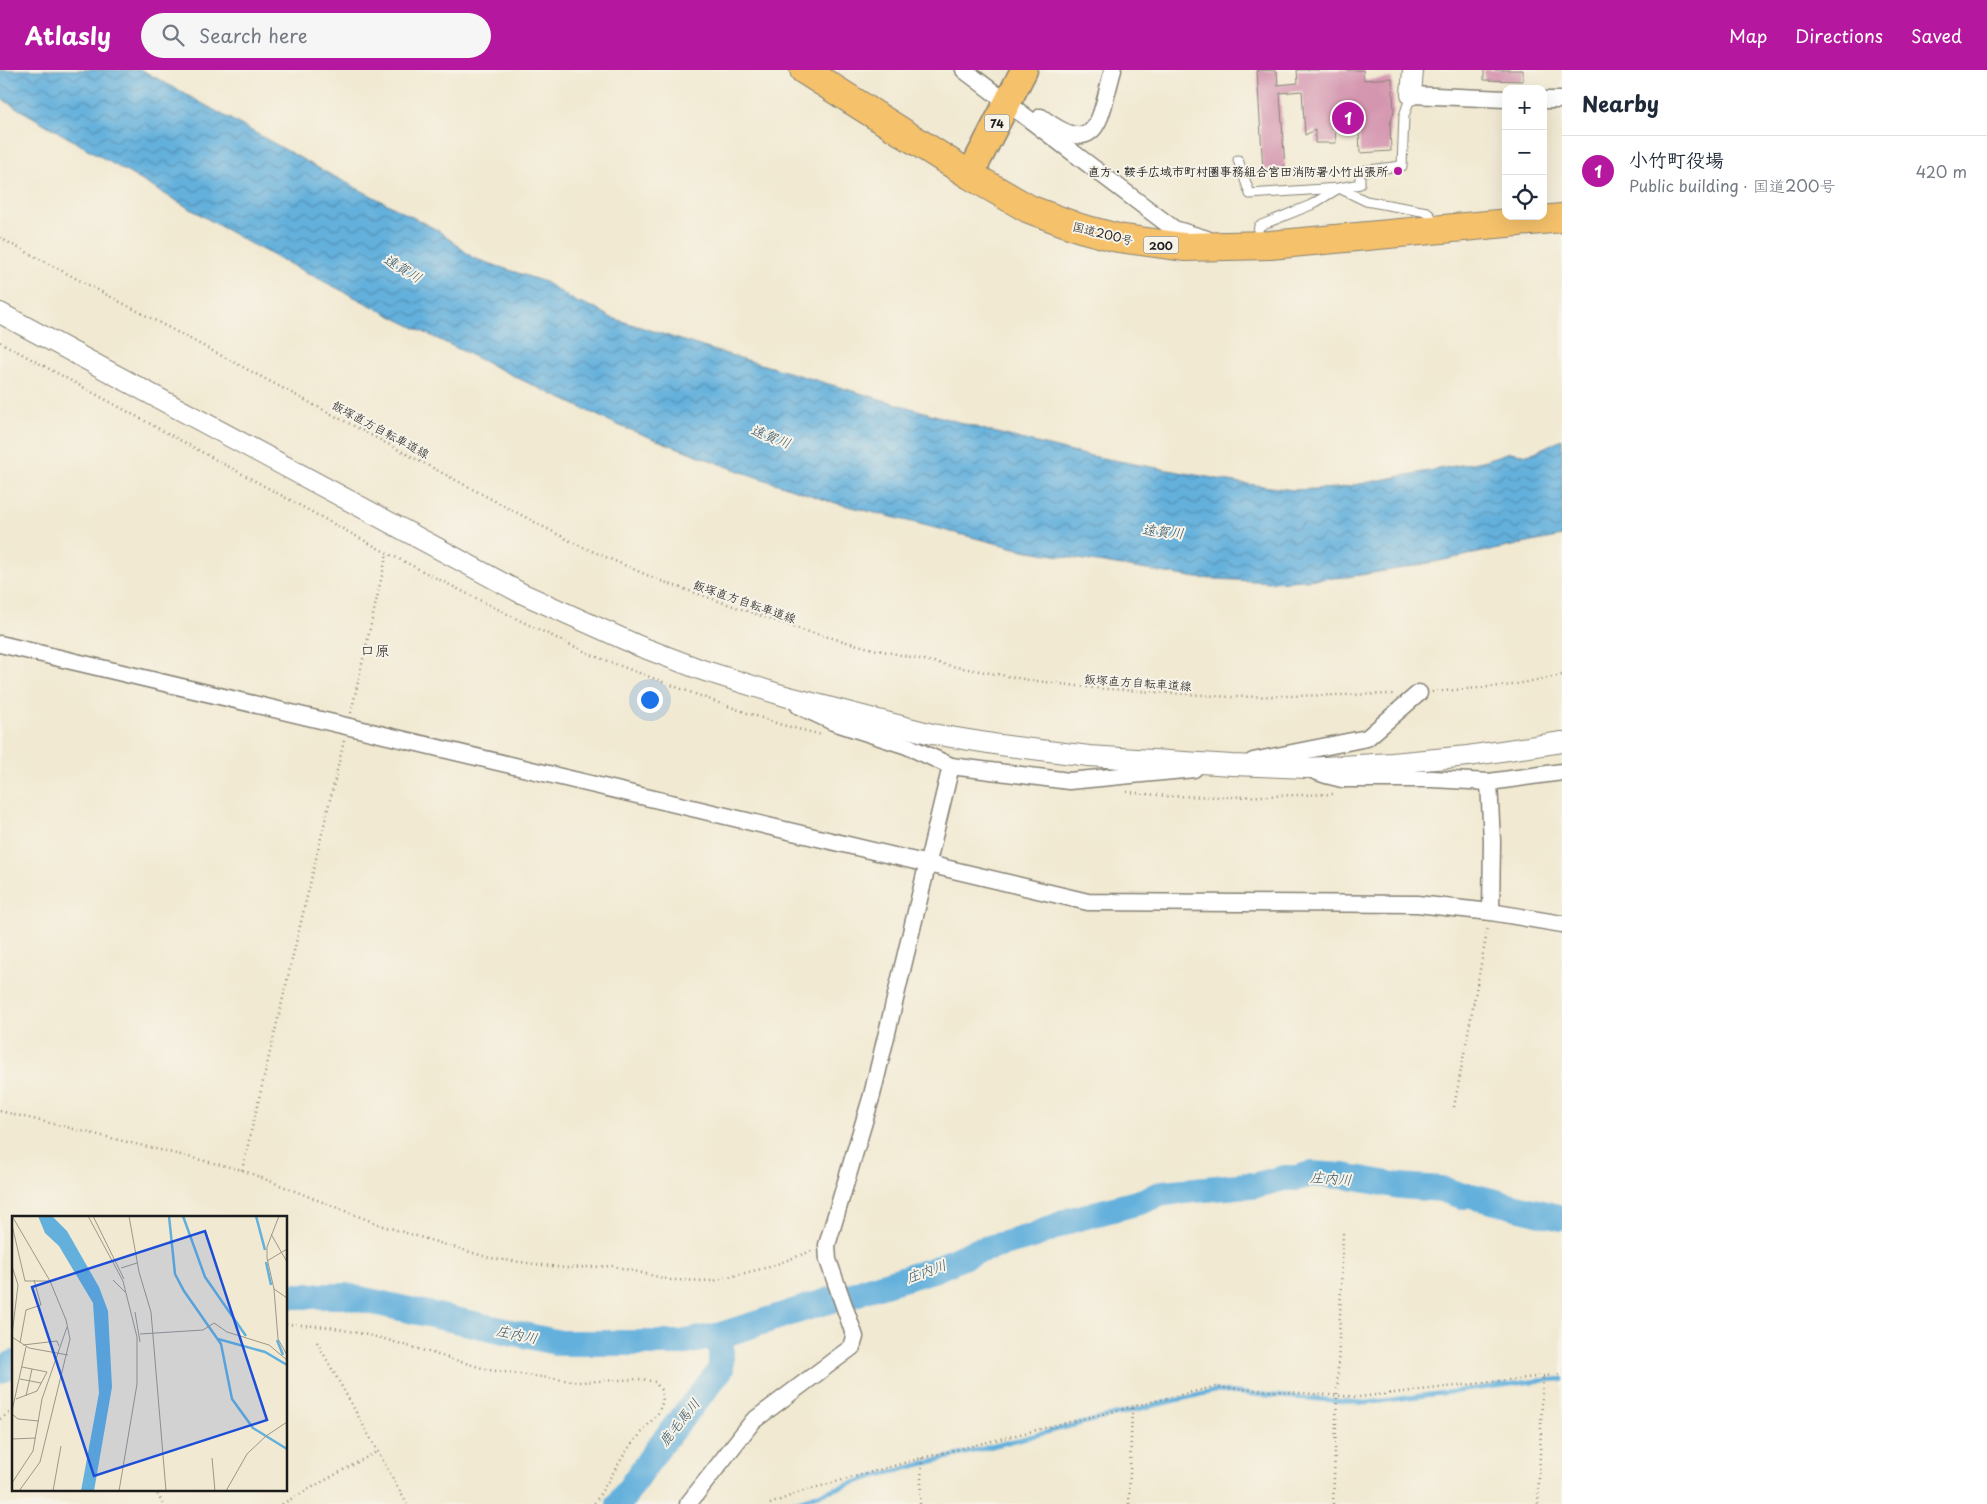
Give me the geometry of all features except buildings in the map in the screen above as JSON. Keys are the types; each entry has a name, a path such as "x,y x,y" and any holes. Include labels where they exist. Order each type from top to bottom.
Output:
{"highway":[{"name":"国道200号","path":"804,70 970,175 1029,209 1080,228 1118,238 1184,247 1244,246 1562,218"}],"main road":[{"name":"74","path":"970,175 1024,70"}],"street":[{"path":"964,70 1008,101 1174,230 1244,246"},
{"path":"1008,101 1028,106 1048,122 1066,132 1076,136 1085,136 1091,133 1096,125 1114,70"},
{"path":"1413,70 1411,95 1502,99"},
{"path":"1547,100 1562,100"},
{"path":"0,313 521,593 639,646 702,670 785,696 932,734 1000,745 1088,756 1232,765 1307,768 1468,756 1562,742"},
{"path":"0,644 1088,902 1417,904 1491,912 1562,924"},
{"path":"785,696 833,722 907,746 951,766 1069,781 1232,765 1367,738 1420,693"},
{"path":"688,1504 753,1421 852,1347 856,1337 827,1252 872,1095 951,766"},
{"path":"1307,768 1342,779 1432,779 1489,782 1562,772"},
{"path":"1489,782 1492,841 1491,912"}],"lane":[{"path":"1238,160 1250,194 1339,188 1360,184 1360,171 1402,166 1404,116 1411,95"},
{"path":"1339,188 1366,201 1427,212 1441,230"},
{"path":"1244,246 1260,226 1310,205 1339,188"}],"path":[{"name":"飯塚直方自転車道線","path":"0,238 574,543 658,580 793,627 873,649 1029,680 1093,688 1232,698 1420,693 1512,685 1562,675"},
{"path":"0,342 387,553 348,727 242,1170"},
{"path":"1122,790 1128,792 1195,796 1341,793"},
{"path":"1454,1107 1491,912"},
{"path":"0,1111 242,1170 392,1228 490,1258 565,1268 613,1266 671,1280 714,1281 827,1252"},
{"path":"1333,1504 1343,1233"},
{"path":"288,1324 330,1327 372,1336 489,1370 579,1382 642,1379 654,1382 661,1390 663,1401 658,1413 627,1450 594,1504"},
{"path":"317,1342 407,1504"},
{"path":"770,1504 800,1492 922,1458 1212,1387 1359,1397 1562,1374"},
{"path":"1538,1504 1543,1375"},
{"path":"1129,1504 1132,1406"},
{"path":"0,1419 12,1411"},
{"path":"282,1504 378,1451"},
{"path":"920,1504 922,1458"},
{"path":"156,1492 163,1504"}],"water":[{"name":"遠賀川","path":"0,70 142,70 320,169 439,231 473,258 545,282 578,303 596,308 609,317 706,348 989,431 1080,454 1240,483 1293,490 1338,488 1482,461 1510,452 1528,455 1562,439 1562,536 1404,568 1347,577 1273,582 1197,578 1023,550 828,501 739,471 620,426 401,321 249,243 0,98"}],"waterway":[{"name":"庄内川","path":"288,1296 346,1296 560,1343 681,1343 721,1335 831,1300 853,1295 933,1270 974,1252 1033,1236 1071,1220 1140,1202 1163,1193 1253,1186 1284,1178 1297,1178 1311,1174 1344,1176 1400,1186 1441,1189 1463,1196 1471,1196 1562,1218"},
{"name":"鹿毛馬川","path":"619,1504 657,1449 721,1369 721,1335"},
{"name":"庄内川","path":"0,1370 12,1364"},
{"path":"788,1504 872,1477 1215,1391 1366,1403 1562,1379"}],"place":[{"name":"小竹町役場","path":"1348,118"},
{"name":"直方・鞍手広域市町村圏事務組合宮田消防署小竹出張所","path":"1398,171"}],"district":[{"name":"口原","path":"375,649"}]}
